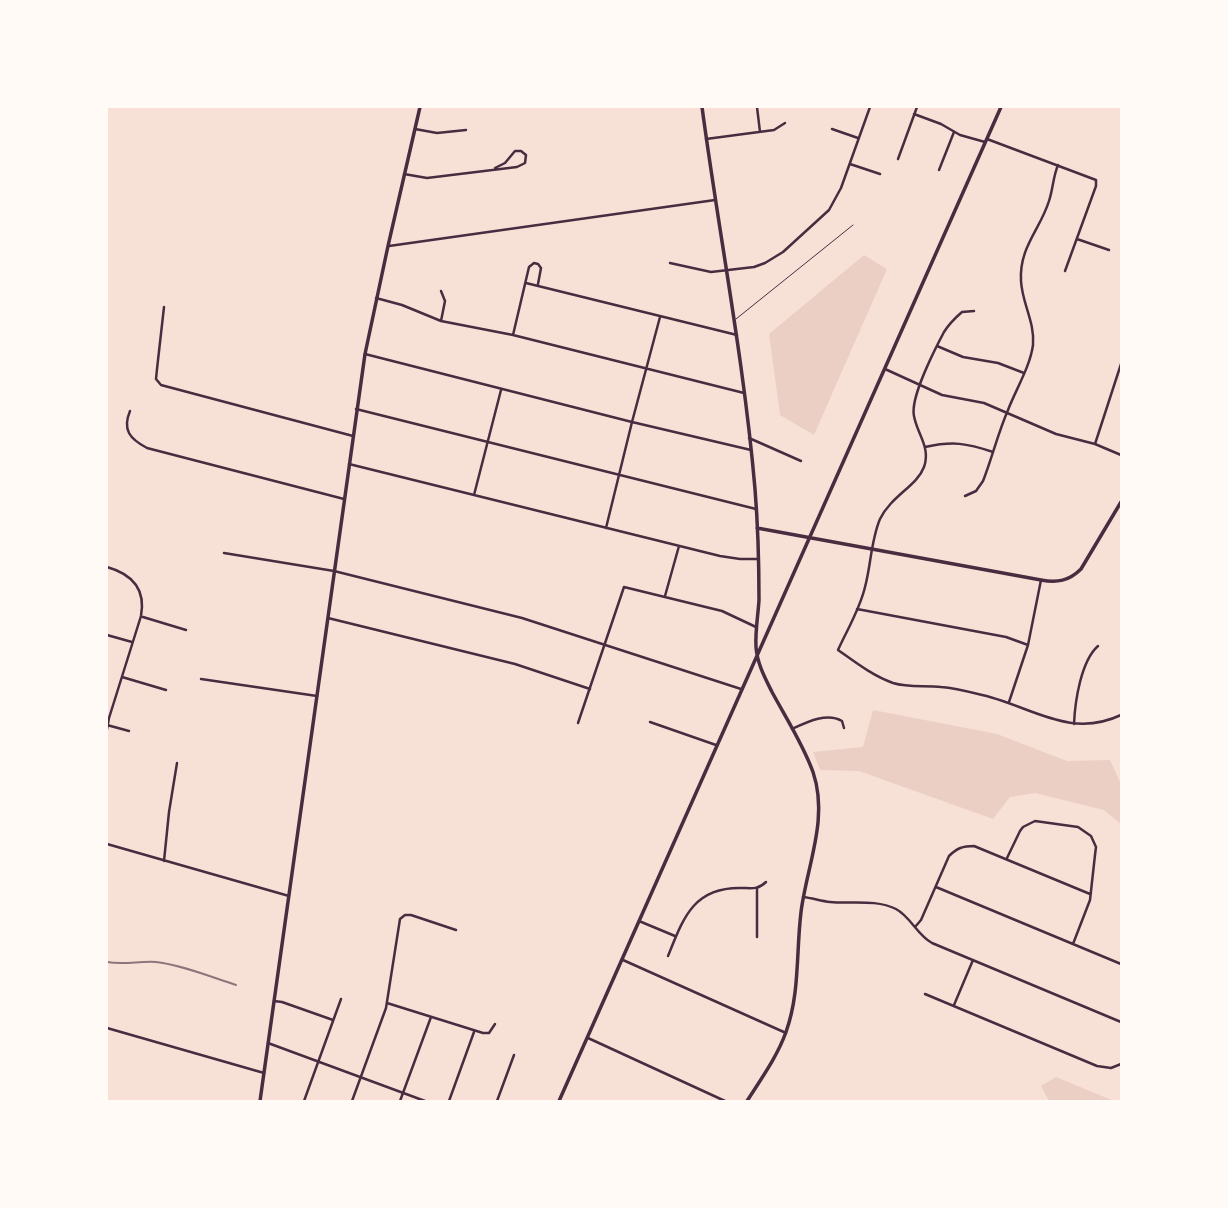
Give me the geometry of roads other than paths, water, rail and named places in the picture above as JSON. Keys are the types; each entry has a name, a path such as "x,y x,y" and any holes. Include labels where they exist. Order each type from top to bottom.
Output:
{"street":[{"path":"260,1101 356,409 376,298 420,107"},
{"path":"702,107 750,438 758,559 757,657 813,772 819,806 817,837 803,897 795,997 786,1033 747,1101"},
{"path":"757,107 760,132"},
{"path":"670,263 710,272 726,271 754,267 782,252 834,203 870,107"},
{"path":"898,159 916,107"},
{"path":"559,1101 1001,107"},
{"path":"914,114 954,132 1058,165 1097,182 1065,271"},
{"path":"706,139 774,130 785,123"},
{"path":"415,129 437,132 466,130"},
{"path":"832,129 859,138"},
{"path":"939,170 954,132"},
{"path":"404,174 427,178 521,166 525,163 526,155 521,151 514,151 505,163 495,168"},
{"path":"850,164 880,174"},
{"path":"965,496 973,494 980,486 1031,352 1033,338 1031,319 1022,291 1022,263 1049,201 1058,165"},
{"path":"388,246 715,200"},
{"path":"1077,239 1109,250"},
{"path":"513,335 530,265 536,263 541,268 537,286"},
{"path":"526,283 737,335"},
{"path":"441,291 445,301 441,321"},
{"path":"376,298 402,304 441,321 513,335 744,393"},
{"path":"164,307 156,374 161,385 353,436"},
{"path":"974,311 962,312 954,318 937,346 920,385 913,412 925,447 923,470 916,480 895,498 878,524 864,590 838,650 874,675 893,683 943,687 981,694 1047,718 1074,724 1095,723 1121,715"},
{"path":"606,528 660,317"},
{"path":"937,346 963,357 998,363 1024,373"},
{"path":"365,354 751,450"},
{"path":"1096,444 1121,364"},
{"path":"884,369 942,395 984,403 1056,434 1096,444 1121,455"},
{"path":"1116,382 1121,383"},
{"path":"474,495 501,389"},
{"path":"356,409 756,509"},
{"path":"130,411 126,420 127,429 135,441 147,448 344,499"},
{"path":"750,438 801,461"},
{"path":"925,447 960,443 993,452"},
{"path":"349,464 732,558 758,559"},
{"path":"757,528 1052,582 1068,579 1078,572 1119,511 1121,502"},
{"path":"665,597 678,545"},
{"path":"224,554 334,571 523,618 742,690"},
{"path":"107,568 121,572 133,581 143,605 107,727 129,731"},
{"path":"1009,704 1028,645 1041,580"},
{"path":"578,723 624,587 729,613 756,627"},
{"path":"857,609 1006,636 1028,645"},
{"path":"141,616 186,630"},
{"path":"328,618 515,664 590,689"},
{"path":"107,635 132,642"},
{"path":"1074,724 1077,693 1090,653 1098,646"},
{"path":"122,677 166,690"},
{"path":"201,679 317,696"},
{"path":"792,729 813,719 834,718 842,722 844,728"},
{"path":"650,722 717,746"},
{"path":"164,860 177,763"},
{"path":"1007,859 1020,831 1029,823 1043,821 1079,827 1091,836 1096,847 1090,894 1073,944"},
{"path":"107,844 289,896"},
{"path":"915,926 922,920 949,856 959,848 974,846 1090,894"},
{"path":"668,956 687,913 695,903 717,890 757,888 766,882"},
{"path":"936,887 1121,964"},
{"path":"757,888 757,937"},
{"path":"803,897 883,905 896,910 926,939 1121,1022"},
{"path":"352,1101 387,1003 401,918 411,915 456,930"},
{"path":"639,921 676,937"},
{"path":"622,959 786,1033"},
{"path":"954,1006 973,960"},
{"path":"925,994 1097,1066 1111,1068 1121,1064"},
{"path":"304,1101 341,999"},
{"path":"274,1001 333,1020"},
{"path":"387,1003 488,1034 495,1024"},
{"path":"400,1101 432,1017"},
{"path":"107,1028 264,1073"},
{"path":"449,1101 475,1031"},
{"path":"587,1038 725,1101"},
{"path":"268,1044 425,1101"},
{"path":"497,1101 514,1055"}],"lane":[{"path":"734,320 853,225"}],"railway":[{"path":"107,962 166,964 236,985"}]}
